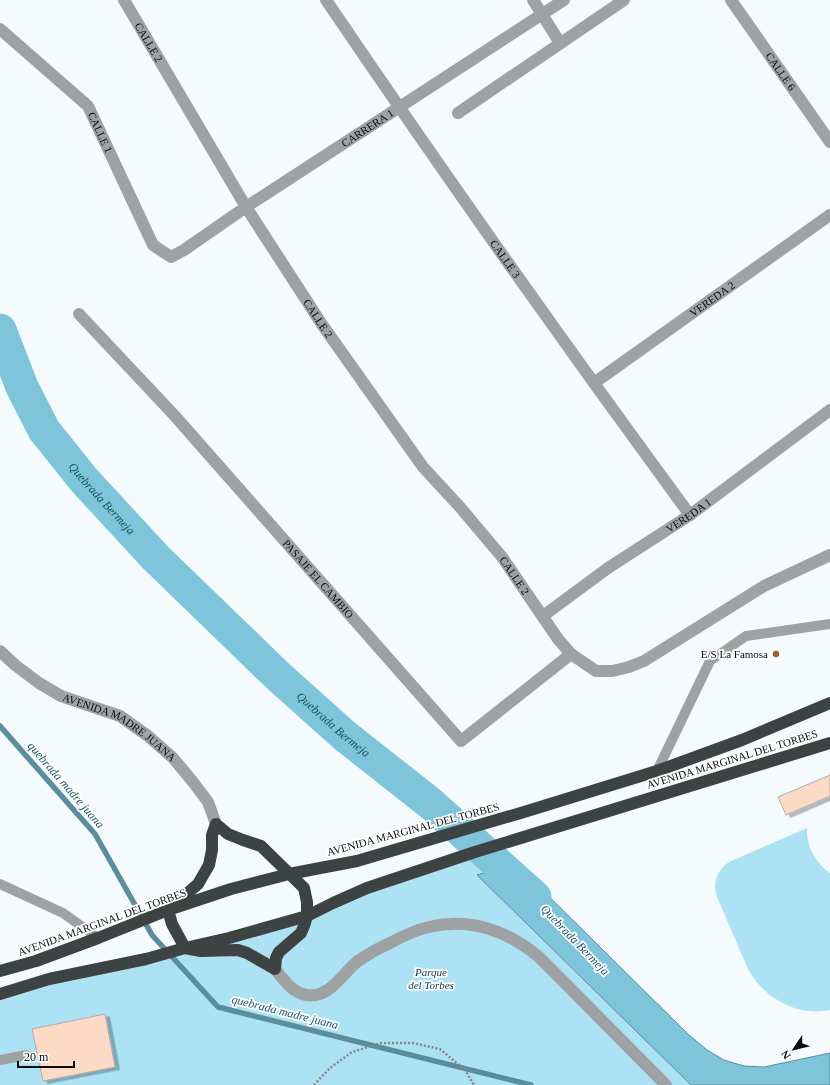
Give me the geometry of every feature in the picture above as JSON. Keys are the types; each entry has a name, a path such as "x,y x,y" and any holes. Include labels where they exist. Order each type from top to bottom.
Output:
{"highway":[{"name":"AVENIDA MARGINAL DEL TORBES","path":"0,972 36,961 168,910 231,889 289,874 357,861 657,771 742,740 830,703"},
{"name":"AVENIDA MARGINAL DEL TORBES","path":"0,994 49,979 146,959 307,916 367,888 475,852 830,743"},
{"path":"216,824 228,834 261,846 289,874 304,888 307,902 307,916 301,933 279,952 276,958 275,969 247,953 238,950 201,951 185,948 172,924 168,910 198,884 209,865 212,850 212,835 216,824"}],"street":[{"name":"CALLE 2","path":"124,0 246,207 321,322 423,467 459,506 502,557 558,639 571,654 596,671 612,671 629,667 644,661 764,586 830,555"},
{"name":"CALLE 3","path":"326,0 399,108 594,383 690,514"},
{"path":"533,0 560,43"},
{"name":"CARRERA 1","path":"171,257 184,250 246,207 564,0"},
{"path":"458,113 624,0"},
{"name":"CALLE 6","path":"731,0 830,142"},
{"name":"CALLE 1","path":"0,29 88,106 153,245 171,257"},
{"name":"VEREDA 2","path":"594,383 830,215"},
{"name":"PASAJE EL CAMBIO","path":"79,314 174,414 461,741 571,654"},
{"name":"VEREDA 1","path":"543,616 608,568 690,514 830,410"},
{"name":"AVENIDA MADRE JUANA","path":"0,652 39,682 61,696 120,716 148,736 173,758 193,782 208,802 216,824"},
{"path":"275,969 293,990 304,994 316,995 331,988 363,957 406,935 430,927 446,924 480,926 504,934 533,952 666,1085"}],"lane":[{"path":"657,771 710,661 746,636 830,624"},
{"path":"0,884 63,913 98,938"},
{"path":"0,1060 26,1055"}],"path":[{"path":"314,1085 330,1068 352,1052 381,1043 413,1043 440,1049 465,1070 474,1085"}],"green space":[{"path":"807,828 808,841 813,854 820,864 830,873 830,1010 805,1011 793,1008 772,997 763,989 748,969 717,897 715,887 715,882 721,869 729,862"},
{"name":"Parque del Torbes","path":"480,854 495,869 477,875 691,1085 0,1085 0,994 146,959 333,903"}],"water":[{"path":"515,863 689,1035 707,1050 724,1060 744,1066 764,1067 830,1053 830,1085 691,1085 477,875"}],"building":[{"path":"830,775 830,796 786,815 778,797"},
{"path":"105,1014 115,1067 43,1081 32,1029"}],"waterway":[{"name":"Quebrada Bermeja","path":"0,330 22,387 44,430 84,480 155,557 278,676 345,736 430,803 535,897"},
{"name":"quebrada madre juana","path":"0,726 95,834 152,935 218,1007 531,1085"}],"place":[{"name":"E/S La Famosa","path":"776,654"}]}
